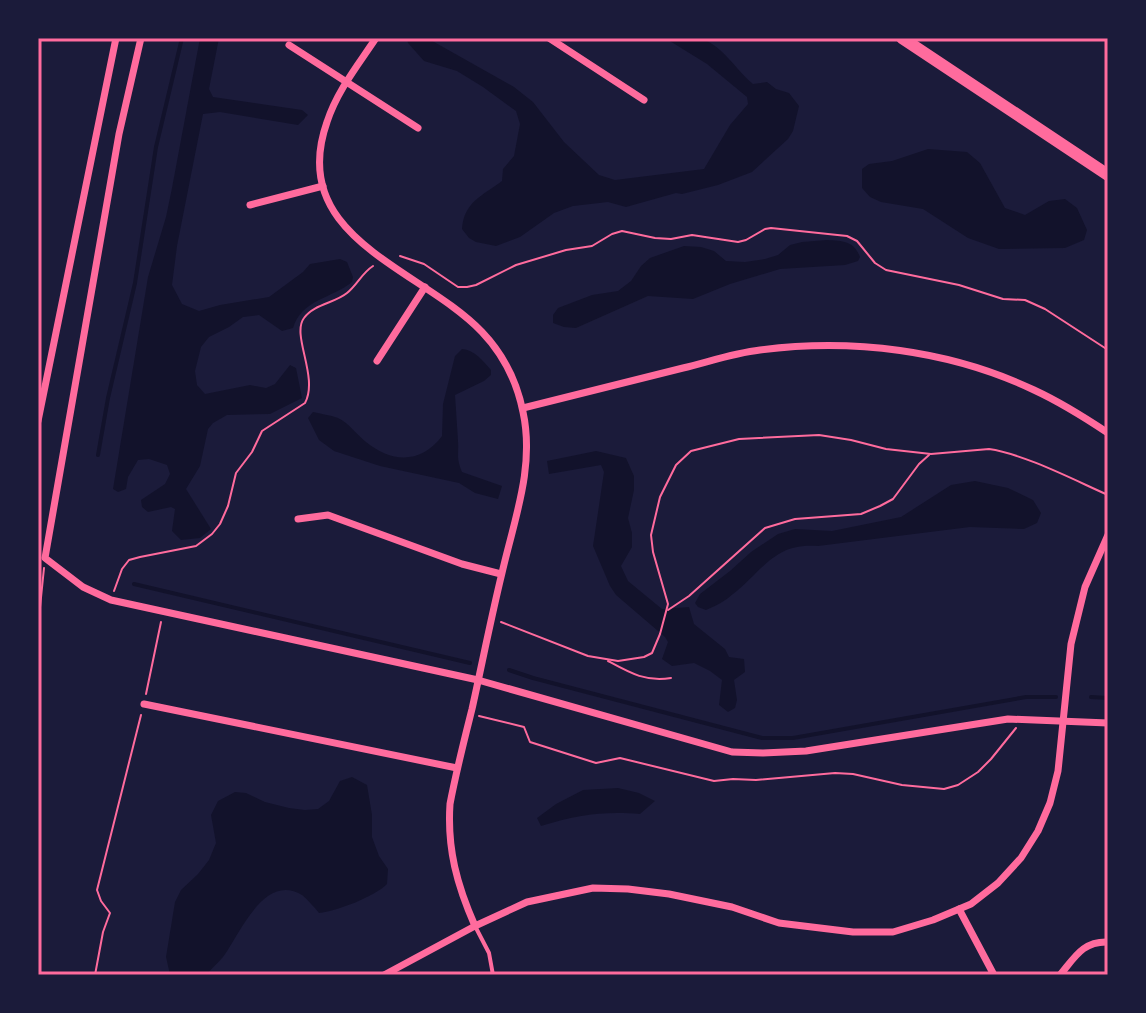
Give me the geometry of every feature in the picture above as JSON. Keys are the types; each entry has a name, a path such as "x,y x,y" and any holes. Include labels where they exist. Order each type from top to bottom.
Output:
{"main road":[{"path":"902,38 1108,175"}],"street":[{"path":"38,421 116,38"},
{"path":"141,38 119,134 45,558 83,587 111,600 478,680 732,752 806,751 1008,719 1108,723"},
{"path":"376,38 333,105 321,143 319,168 323,186 335,214 351,234 482,332 506,364 523,408 527,450 524,484 501,574 449,814 450,852 475,926"},
{"path":"549,38 644,100"},
{"path":"289,45 418,128"},
{"path":"250,205 323,186"},
{"path":"377,361 425,287"},
{"path":"523,408 756,350 846,345 898,350 973,366 1033,389 1108,433"},
{"path":"298,519 328,515 462,564 501,574"},
{"path":"385,975 475,926 527,902 593,888 669,894 732,907 779,923 853,932 893,932 971,904 998,883 1021,858 1038,831 1050,803 1058,771 1071,644 1085,587 1108,535"},
{"path":"144,704 457,768"},
{"path":"959,909 994,975"},
{"path":"1060,975 1082,949 1091,943 1108,942"}],"lane":[{"path":"475,926 489,953 493,975"}],"path":[{"path":"400,256 424,264 458,287 467,287 516,265 566,250 592,246 622,231 663,239 692,235 738,242 771,228 847,236 857,241 875,263 886,270 959,285 1003,299 1025,300 1045,309 1108,350"},
{"path":"111,600 122,569 129,560 196,546 220,524 236,473 252,452 262,431 305,403 309,396 309,378 300,330 302,321 317,308 344,295 373,266"},
{"path":"492,619 588,656 618,661 652,653 668,604 651,535 660,497 676,465 691,451 739,439 819,435 886,449 931,454 998,450 1108,495"},
{"path":"667,611 689,596 765,528 795,519 861,514 880,506 893,499 919,464 931,454"},
{"path":"38,627 45,558"},
{"path":"95,975 110,913 97,890 165,611"},
{"path":"604,659 638,676 656,680 671,678"},
{"path":"471,714 524,727 530,742 596,763 620,758 714,781 835,773 944,789 958,785 978,772 1024,720"}],"shaded area":[{"path":"690,37 706,41 721,51 753,84 767,82 789,93 799,106 788,139 752,172 718,185 626,207 608,202 573,206 554,213 520,237 496,246 469,238 462,229 463,220 470,206 502,181 503,169 514,156 520,124 516,111 457,71 424,61 407,38 427,38 514,87 533,102 564,142 599,175 615,180 704,169 730,125 748,104 747,97 707,64 665,38"},
{"path":"200,38 219,38 209,89 213,97 302,110 308,115 298,125 220,112 203,114 172,285 182,304 199,311 269,297 310,264 340,259 347,262 353,277 344,288 310,305 297,318 293,328 282,331 259,315 243,317 209,337 201,347 195,371 197,385 205,394 250,385 266,388 275,384 290,365 296,368 302,398 270,414 227,415 213,423 208,429 200,466 186,489 211,529 200,538 181,540 172,531 175,509 171,507 148,512 142,507 141,500 165,484 170,474 167,465 149,459 138,460 128,477 126,489 118,492 113,489 148,277 166,217"},
{"path":"928,149 967,152 980,163 1005,208 1025,215 1049,201 1065,199 1077,208 1087,230 1084,240 1065,248 999,249 968,238 923,209 881,202 870,197 862,188 862,169 869,164 892,161"},
{"path":"827,240 851,245 858,252 858,261 845,265 780,269 693,299 648,296 576,328 553,323 553,315 558,308 592,295 618,291 650,258 684,246 714,251 726,261 745,262 778,255 790,245"},
{"path":"462,349 478,356 491,370 491,375 455,395 459,463 462,472 502,486 498,499 475,493 459,483 380,466 334,451 319,440 308,418 313,412 342,420 366,442 386,454 406,457 425,452 442,436 443,404 455,356"},
{"path":"596,451 626,458 634,476 628,518 632,547 621,566 628,581 662,609 689,607 694,624 725,649 729,657 744,659 745,672 734,680 735,708 728,712 719,705 722,680 694,663 672,666 662,659 668,642 665,637 616,595 610,586 593,546 604,472 601,465 549,474 547,461"},
{"path":"975,481 1008,488 1033,500 1041,513 1037,523 1024,529 970,527 790,549 770,560 720,603 706,610 695,603 700,594 778,534 795,529 832,531 901,517 951,485"},
{"path":"352,777 367,785 372,837 388,869 387,884 355,903 319,913 302,895 288,890 276,892 255,909 223,957 206,975 170,975 166,957 175,902 181,890 209,860 216,843 211,815 218,801 235,792 289,808 318,809 329,801 340,781"},
{"path":"618,788 655,801 640,814 590,815 541,826 537,818 583,790"}],"waterway":[{"path":"98,455 135,283 156,147 182,38"},
{"path":"134,584 470,663"},
{"path":"509,670 762,738 793,738 1026,697 1056,697"},
{"path":"1091,697 1108,698"}]}
